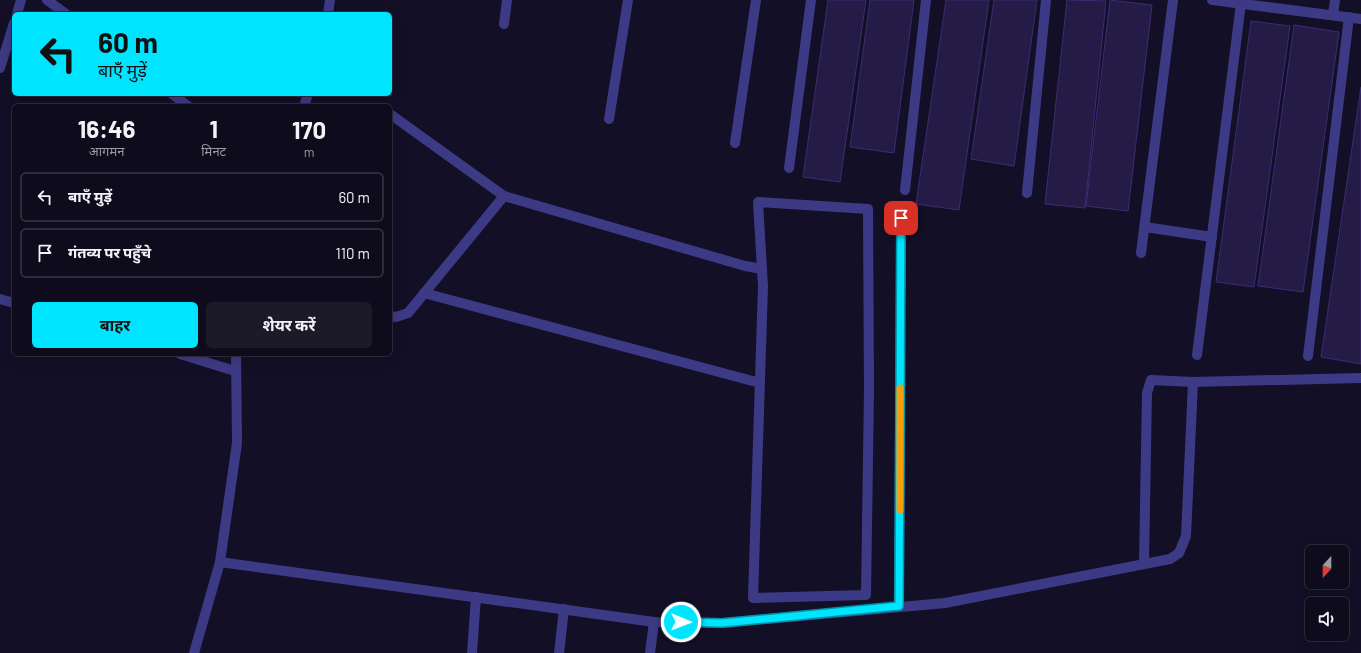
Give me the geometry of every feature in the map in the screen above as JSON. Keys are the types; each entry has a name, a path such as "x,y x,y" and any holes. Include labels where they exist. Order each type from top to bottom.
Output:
{"street":[{"path":"18,12 21,0"},
{"path":"47,0 63,12"},
{"path":"328,12 330,0"},
{"path":"504,24 507,0"},
{"path":"608,119 628,0"},
{"path":"735,143 756,0"},
{"path":"789,168 811,0"},
{"path":"905,190 926,0"},
{"path":"1027,193 1046,0"},
{"path":"1141,253 1173,0"},
{"path":"1212,0 1361,19"},
{"path":"1333,15 1335,0"},
{"path":"1197,355 1240,4"},
{"path":"1308,356 1349,17"},
{"path":"0,68 12,29"},
{"path":"175,96 185,104"},
{"path":"392,115 504,196 745,266 762,269"},
{"path":"392,316 396,317 408,313 504,196"},
{"path":"758,202 868,209 869,389 866,595 753,598 760,383 762,269 758,202"},
{"path":"899,606 901,218"},
{"path":"1145,227 1212,237"},
{"path":"424,293 760,383"},
{"path":"0,299 12,302"},
{"path":"186,356 235,371"},
{"path":"194,653 220,562 237,443 236,356"},
{"path":"1144,563 1148,386 1151,380 1157,379 1193,382 1361,378"},
{"path":"220,562 654,622 722,623 945,602 1170,559 1179,553 1186,536 1193,382"},
{"path":"472,653 476,598"},
{"path":"559,653 564,610"},
{"path":"650,653 654,622"}],"building":[{"path":"828,0 866,0 840,182 803,177"},
{"path":"870,0 914,0 894,153 850,147"},
{"path":"946,0 989,0 959,210 916,204"},
{"path":"994,0 1037,0 1014,166 971,159"},
{"path":"1067,0 1106,1 1085,208 1045,204"},
{"path":"1110,0 1152,5 1128,211 1086,206"},
{"path":"1251,21 1290,26 1254,287 1216,282"},
{"path":"1294,25 1339,32 1303,292 1258,286"},
{"path":"1361,87 1361,364 1321,357"}],"slow traffic":[{"path":"900,388 900,510"}],"route":[{"path":"681,622 722,623 899,606 901,218"}]}
